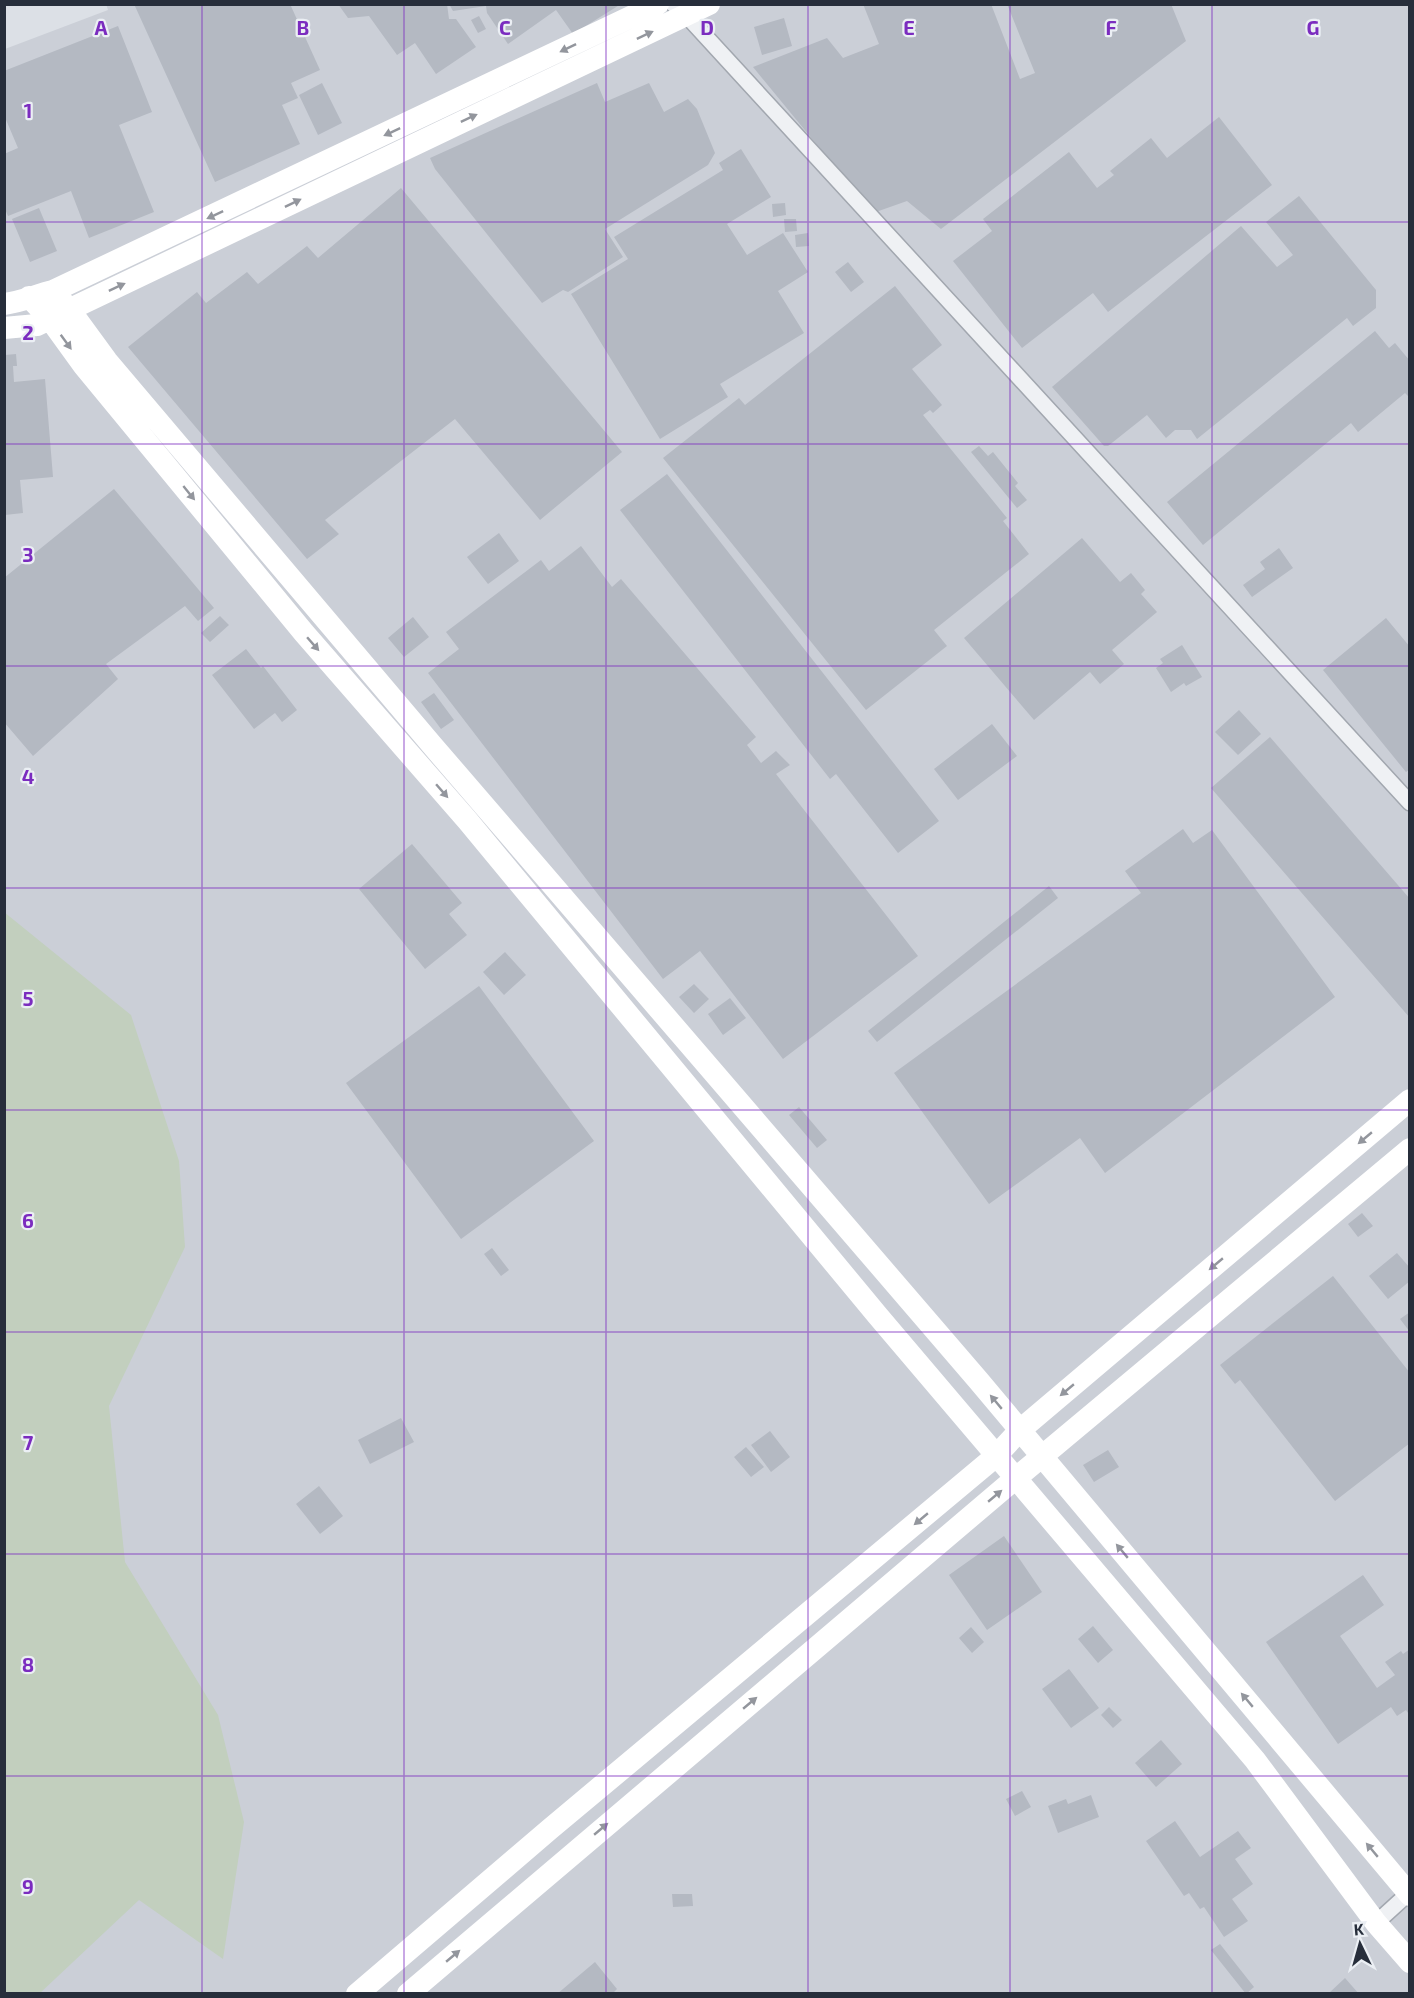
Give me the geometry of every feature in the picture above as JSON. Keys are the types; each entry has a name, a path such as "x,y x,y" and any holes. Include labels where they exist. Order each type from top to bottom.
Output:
{"street":[{"path":"4,304 19,302 53,291 658,4"},
{"path":"4,328 38,325 204,247 432,135 679,10 709,4"},
{"path":"679,10 1410,802"},
{"path":"53,291 59,314 84,366 304,633 467,820 862,1297 1255,1760 1376,1923 1410,1962"},
{"path":"29,297 59,314 106,361 1020,1430 1409,1893 1376,1923"},
{"path":"357,1994 996,1456 1020,1430 1410,1100"},
{"path":"408,1994 1042,1456 1410,1149"}],"shaded area":[{"path":"106,4 1409,5 1409,1993 5,1994 5,49 108,10"}],"green space":[{"path":"4,912 131,1015 179,1161 185,1247 109,1406 125,1562 218,1715 244,1822 223,1959 139,1900 39,1994 4,1993"}],"building":[{"path":"134,4 290,4 320,70 291,83 298,98 282,105 300,144 215,182"},
{"path":"338,4 447,4 449,19 456,19 476,47 436,74 415,43 397,55 369,16 348,18"},
{"path":"449,4 621,4 573,34 556,10 508,44 487,13 486,6 453,11"},
{"path":"863,4 991,4 1020,79 1035,73 1007,4 1171,4 1186,41 941,229 907,201 873,213 753,67 827,38 843,58 879,44"},
{"path":"479,16 486,29 478,33 471,20"},
{"path":"784,18 792,46 762,55 754,27"},
{"path":"118,26 152,112 119,125 154,212 89,238 71,191 8,216 4,207 4,154 18,148 4,115 4,71"},
{"path":"322,83 342,123 318,135 299,95"},
{"path":"597,83 605,102 649,83 664,112 688,99 697,109 715,153 708,165 605,229 623,257 568,292 563,290 542,303 435,169 430,158"},
{"path":"1219,117 1272,185 1108,312 1093,293 1022,348 953,261 992,231 983,219 1069,152 1097,188 1114,175 1110,171 1151,138 1167,158"},
{"path":"741,149 771,197 727,224 747,255 783,233 808,272 778,291 804,333 720,384 728,397 660,439 571,294 628,259 614,237 723,170 719,163"},
{"path":"401,188 622,452 540,520 455,419 325,520 339,534 307,559 128,347 197,292 206,303 247,272 258,284 307,246 318,258"},
{"path":"1299,196 1376,290 1376,308 1353,326 1347,318 1197,439 1191,430 1175,430 1166,438 1147,415 1108,446 1104,446 1052,387 1241,226 1277,267 1293,255 1266,222"},
{"path":"785,203 786,215 773,217 772,204"},
{"path":"39,208 57,251 30,262 12,219"},
{"path":"784,219 796,219 797,231 785,232"},
{"path":"808,233 809,246 796,247 795,235"},
{"path":"848,262 864,282 851,292 835,272"},
{"path":"895,286 942,345 912,369 942,405 933,413 930,410 923,415 1007,518 1003,521 1029,554 934,630 947,646 866,710 663,458 739,398 745,405"},
{"path":"1375,331 1389,348 1395,343 1410,361 1410,398 1405,393 1358,432 1351,423 1203,545 1167,502"},
{"path":"16,354 17,366 13,366 14,382 45,379 53,477 20,480 23,513 5,515 5,355"},
{"path":"979,446 988,456 993,452 1018,483 1015,486 1027,500 1017,508 971,452"},
{"path":"667,474 939,821 898,853 836,774 830,779 620,510"},
{"path":"114,489 214,608 198,621 185,606 106,664 118,679 33,756 4,722 4,578"},
{"path":"499,533 519,561 488,584 467,557"},
{"path":"1082,538 1120,582 1131,573 1145,590 1141,594 1157,612 1112,650 1124,664 1100,684 1090,672 1034,720 964,638"},
{"path":"581,546 612,587 621,579 756,737 747,745 761,763 776,751 790,765 776,774 918,956 783,1059 700,951 663,979 428,673 459,649 446,632 541,560 549,571"},
{"path":"1279,548 1293,568 1252,597 1243,585 1265,569 1260,562"},
{"path":"220,616 229,625 210,642 201,633"},
{"path":"413,617 429,637 404,657 388,638"},
{"path":"1386,618 1410,647 1410,769 1406,772 1323,670"},
{"path":"1182,645 1202,677 1186,686 1184,683 1171,692 1156,668 1163,663 1160,659"},
{"path":"246,649 261,668 263,666 297,710 282,722 275,713 254,729 212,675"},
{"path":"434,693 454,720 441,729 421,702"},
{"path":"1239,710 1261,734 1238,755 1215,732"},
{"path":"992,724 1017,756 958,800 934,769"},
{"path":"1270,737 1410,899 1410,1018 1211,788"},
{"path":"1183,829 1193,843 1212,830 1335,997 1105,1173 1080,1138 989,1204 894,1073 1141,893 1125,871"},
{"path":"412,844 462,903 449,914 467,935 425,969 359,889"},
{"path":"1049,886 1058,898 877,1042 868,1031"},
{"path":"505,952 526,975 504,995 483,972"},
{"path":"694,984 709,999 694,1013 679,997"},
{"path":"479,986 594,1141 461,1239 346,1083"},
{"path":"730,998 746,1018 723,1035 708,1014"},
{"path":"799,1107 827,1140 817,1148 789,1115"},
{"path":"1362,1213 1373,1226 1358,1237 1348,1224"},
{"path":"492,1248 509,1270 501,1276 484,1254"},
{"path":"1397,1253 1410,1268 1410,1281 1388,1299 1369,1276"},
{"path":"1333,1276 1410,1373 1410,1443 1335,1501 1240,1380 1235,1384 1220,1365"},
{"path":"1410,1312 1410,1332 1400,1319"},
{"path":"401,1418 414,1442 370,1464 358,1440"},
{"path":"770,1431 790,1457 771,1472 751,1445"},
{"path":"746,1447 764,1467 751,1477 734,1457"},
{"path":"1108,1450 1119,1467 1094,1482 1083,1465"},
{"path":"319,1486 343,1516 320,1534 296,1504"},
{"path":"1004,1536 1042,1592 987,1630 949,1575"},
{"path":"1363,1575 1384,1605 1340,1636 1377,1688 1395,1675 1385,1662 1401,1651 1403,1654 1410,1649 1410,1716 1406,1710 1397,1716 1391,1707 1338,1744 1266,1642"},
{"path":"1093,1626 1113,1650 1098,1663 1078,1639"},
{"path":"971,1627 984,1642 972,1653 959,1638"},
{"path":"1069,1669 1099,1708 1071,1728 1042,1689"},
{"path":"1109,1707 1122,1720 1113,1728 1101,1715"},
{"path":"1161,1740 1182,1764 1156,1787 1135,1763"},
{"path":"1022,1791 1031,1807 1015,1816 1006,1799"},
{"path":"1091,1795 1099,1817 1058,1833 1048,1806 1066,1799 1068,1804"},
{"path":"1175,1821 1200,1857 1238,1831 1251,1848 1235,1859 1253,1884 1232,1899 1248,1921 1224,1937 1204,1907 1200,1909 1189,1893 1184,1896 1146,1841"},
{"path":"672,1894 692,1894 693,1906 673,1907"},
{"path":"1220,1944 1254,1987 1246,1994 1211,1950"},
{"path":"595,1962 617,1989 612,1994 557,1994"},
{"path":"1345,1978 1359,1994 1328,1994"}]}
